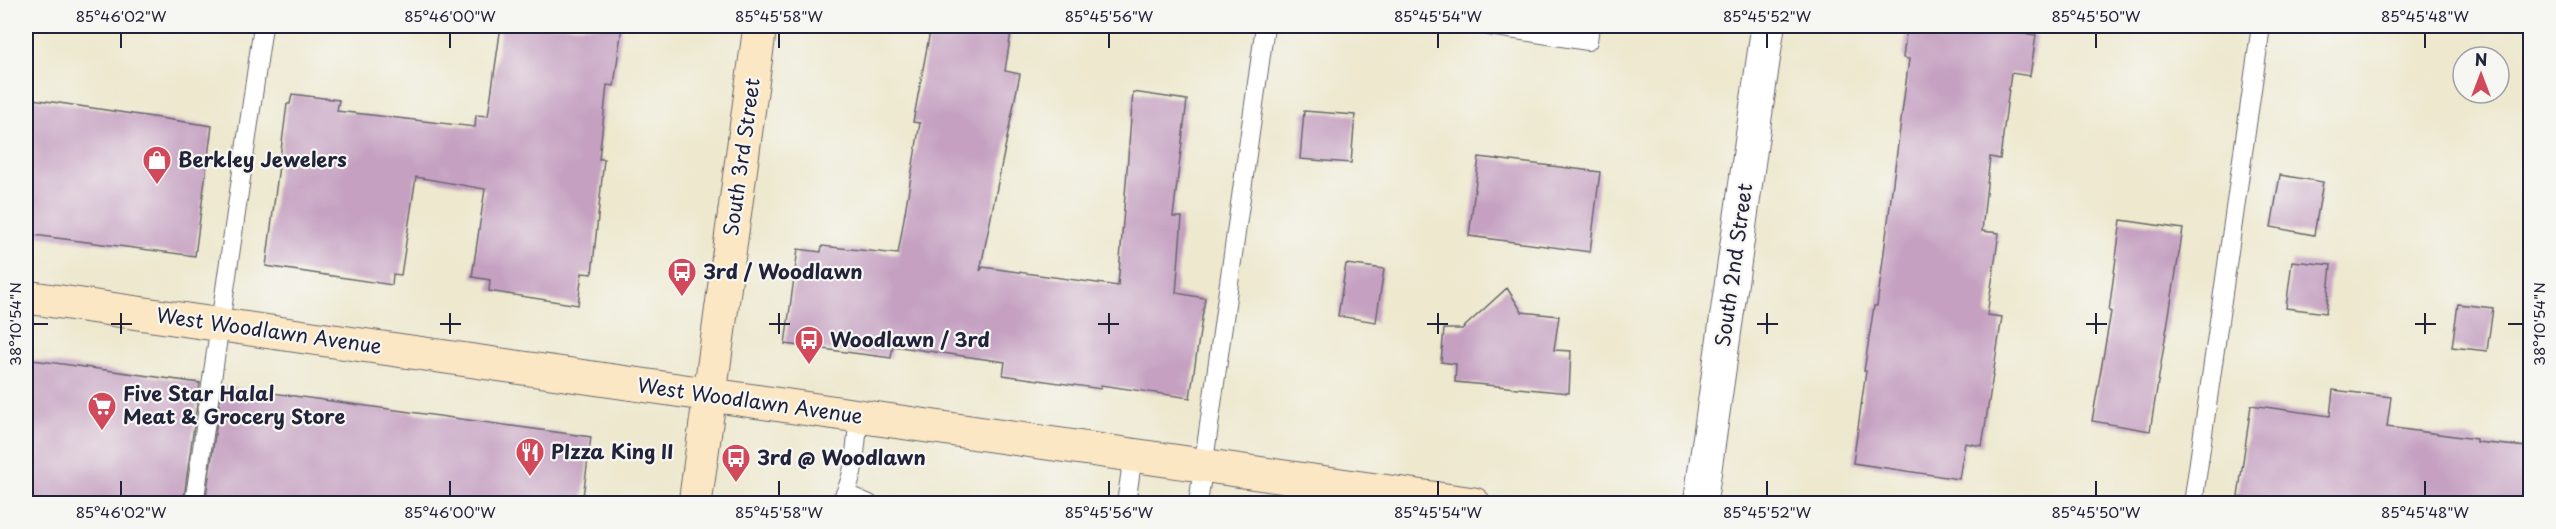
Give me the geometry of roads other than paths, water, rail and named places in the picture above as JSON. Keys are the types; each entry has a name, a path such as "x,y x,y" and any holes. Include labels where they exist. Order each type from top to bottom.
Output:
{"main road":[{"name":"South 3rd Street","path":"695,504 760,26"},
{"name":"West Woodlawn Avenue","path":"26,297 1474,504"}],"street":[{"name":"South 2nd Street","path":"1700,504 1768,26"}],"lane":[{"path":"194,504 262,26"},
{"path":"1198,504 1265,26"},
{"path":"1490,26 1588,41 1590,26"},
{"path":"2193,504 2261,26"},
{"path":"859,417 843,499 869,504"},
{"path":"1126,504 1133,455"}],"place":[{"name":"Berkley Jewelers","path":"157,186"},
{"name":"3rd / Woodlawn","path":"682,298"},
{"name":"Woodlawn / 3rd","path":"809,366"},
{"name":"Five Star Halal Meat & Grocery Store","path":"102,432"},
{"name":"PIzza King II","path":"530,478"},
{"name":"3rd @ Woodlawn","path":"736,484"}]}
